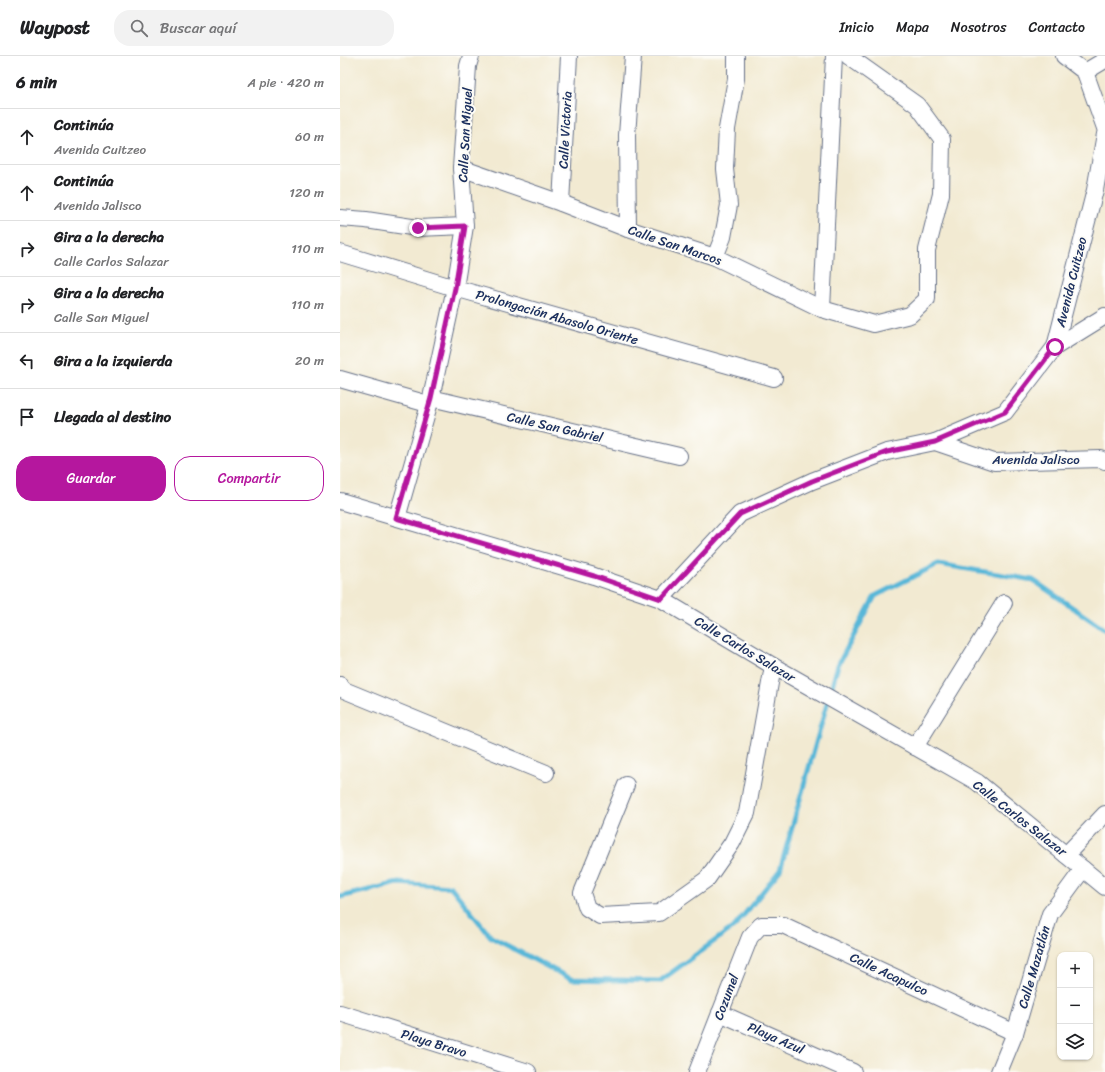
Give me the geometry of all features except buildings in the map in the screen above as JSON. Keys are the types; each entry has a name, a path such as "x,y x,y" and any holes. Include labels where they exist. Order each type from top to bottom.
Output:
{"street":[{"name":"Calle San Miguel","path":"396,518 429,401 455,288 465,226 461,168 468,66 471,56"},
{"name":"Calle Victoria","path":"562,203 569,56"},
{"path":"628,229 627,135 633,56"},
{"path":"715,257 723,237 729,205 725,169 726,136 736,79 736,56"},
{"path":"822,309 834,56"},
{"name":"Calle San Marcos","path":"461,168 562,203 628,229 715,257 822,309 874,324 910,315 927,299 927,250 940,194 942,139 917,105 848,56"},
{"path":"1064,56 1085,72 1105,128"},
{"path":"1085,72 1105,60"},
{"name":"Avenida Cuitzeo","path":"935,442 1005,412 1055,347 1100,187 1105,134"},
{"path":"340,218 366,220 418,228 465,226"},
{"name":"Prolongación Abasolo Oriente","path":"340,253 455,288 774,378"},
{"path":"1055,347 1105,316"},
{"name":"Calle San Gabriel","path":"340,379 429,401 679,456"},
{"path":"661,599 740,514 812,481 887,452 935,442"},
{"name":"Avenida Jalisco","path":"935,442 994,462 1104,459"},
{"name":"Calle Carlos Salazar","path":"340,501 594,576 661,599 805,685 977,782 1105,887"},
{"path":"915,747 1004,603"},
{"path":"626,785 582,894 587,908 600,916 659,913 707,879 724,855 732,843 747,813 773,666"},
{"path":"340,685 344,690 546,773"},
{"path":"1066,855 1105,814"},
{"name":"Calle Mazatlán","path":"999,1072 1015,1033 1050,914 1083,869"},
{"name":"Calle Acapulco","path":"761,925 783,925 1015,1033"},
{"name":"Cozumel","path":"697,1072 750,937 761,925"},
{"name":"Playa Bravo","path":"340,1013 528,1072"},
{"name":"Playa Azul","path":"720,1013 853,1072"}],"waterway":[{"path":"340,897 398,883 451,887 491,937 571,979 660,981 735,926 780,870 838,665 875,596 938,564 1033,580 1105,630"}],"route":[{"path":"418,228 465,226 455,288 431,398 396,518 594,576 661,599 740,514 812,481 887,452 935,442 1005,412 1055,347"}]}
